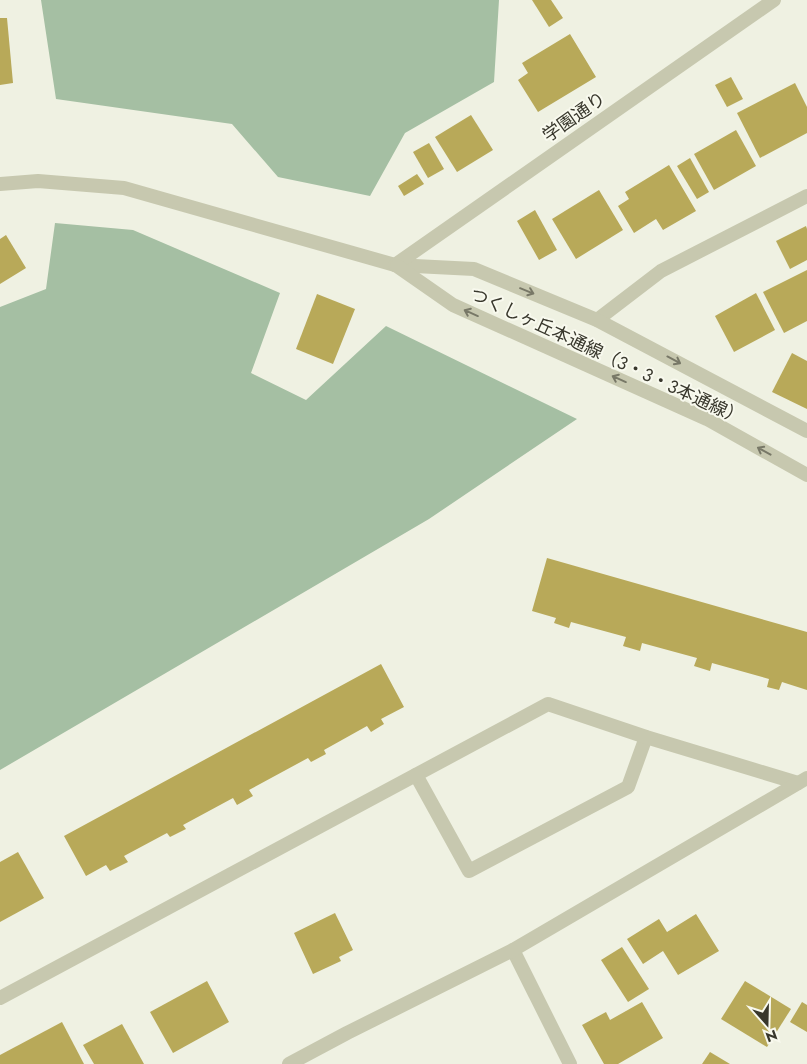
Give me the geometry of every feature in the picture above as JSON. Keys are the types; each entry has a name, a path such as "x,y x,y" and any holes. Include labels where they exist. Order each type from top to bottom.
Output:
{"street":[{"name":"学園通り","path":"395,265 774,0"},
{"name":"つくしヶ丘本通線（3・3・3本通線）","path":"0,184 38,181 124,188 395,265 474,269 597,320 807,432"},
{"path":"597,320 662,271 807,196"},
{"name":"つくしヶ丘本通線（3・3・3本通線）","path":"395,265 453,305 708,419 807,475"},
{"path":"0,998 548,704 646,736 803,781"},
{"path":"416,775 469,870 628,787 646,736"},
{"path":"289,1064 513,950 803,781"},
{"path":"513,950 570,1064"}],"green space":[{"path":"41,0 499,0 494,82 405,133 370,196 278,177 232,124 56,99"},
{"path":"55,223 133,230 280,293 251,373 306,400 386,326 577,419 429,519 0,770 0,307 46,289"}],"building":[{"path":"532,0 551,0 563,18 549,27"},
{"path":"0,18 7,18 13,83 0,85"},
{"path":"570,34 596,77 538,112 518,80 528,73 522,63"},
{"path":"731,77 743,99 727,107 715,85"},
{"path":"795,83 807,107 807,133 760,158 737,113"},
{"path":"471,115 493,150 457,172 435,137"},
{"path":"736,130 756,166 714,190 694,154"},
{"path":"429,143 444,169 428,178 413,152"},
{"path":"690,158 709,192 697,199 677,166"},
{"path":"669,165 696,211 663,230 656,219 634,233 618,206 629,199 625,192"},
{"path":"417,174 424,184 404,196 398,186"},
{"path":"599,190 623,230 576,259 552,219"},
{"path":"535,210 557,250 539,260 517,221"},
{"path":"806,226 807,260 790,269 776,241"},
{"path":"6,235 26,268 0,284 0,239"},
{"path":"807,270 807,321 784,333 763,292"},
{"path":"756,293 775,330 734,352 715,316"},
{"path":"317,294 355,309 333,364 296,349"},
{"path":"792,353 807,361 807,409 772,392"},
{"path":"547,558 807,632 807,690 782,682 779,690 767,687 769,679 712,663 710,671 694,666 697,658 642,643 640,651 623,646 626,637 571,622 569,628 554,623 556,618 532,611"},
{"path":"381,664 404,707 381,719 384,724 371,732 367,726 324,750 326,754 311,762 308,758 249,790 253,796 237,805 233,798 183,825 186,829 170,837 167,833 124,856 128,862 110,871 106,865 86,876 64,836"},
{"path":"18,852 44,898 0,922 0,862"},
{"path":"335,913 353,950 339,957 341,961 313,974 294,933"},
{"path":"696,914 719,951 678,975 663,951 643,964 627,939 659,919 667,932"},
{"path":"622,947 649,989 628,1002 601,960"},
{"path":"207,981 229,1022 173,1053 150,1012"},
{"path":"745,981 791,1009 767,1047 721,1019"},
{"path":"642,1002 663,1038 618,1064 604,1064 582,1025 606,1012 610,1020"},
{"path":"802,1002 807,1005 807,1032 790,1022"},
{"path":"62,1022 84,1064 0,1064 0,1055"},
{"path":"122,1024 144,1064 94,1064 83,1045"},
{"path":"710,1052 730,1064 702,1064"}]}
